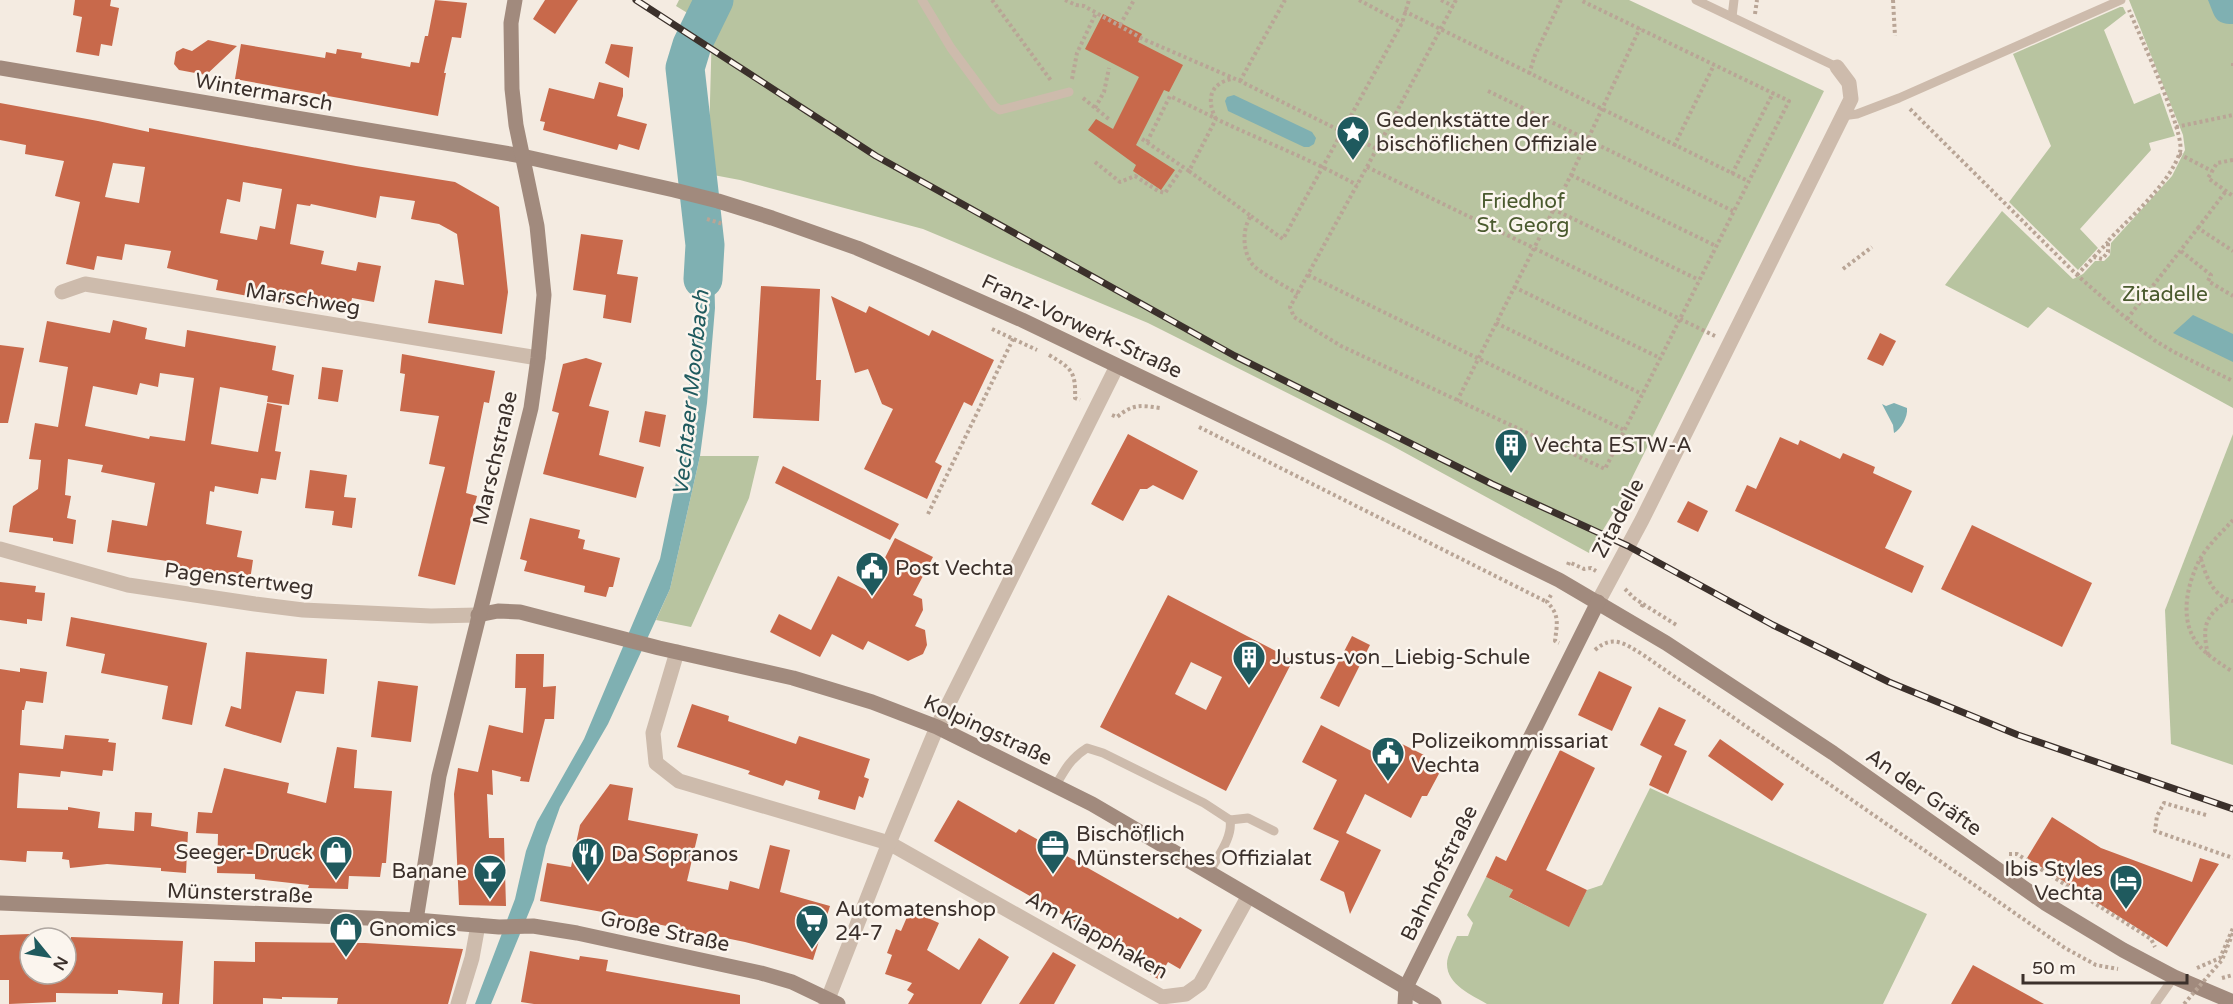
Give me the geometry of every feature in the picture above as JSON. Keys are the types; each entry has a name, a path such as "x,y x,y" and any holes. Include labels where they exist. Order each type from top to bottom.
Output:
{"street":[{"name":"Marschstraße","path":"416,920 439,776 531,408 538,358 544,296 537,226 522,156 512,89 511,23 515,0"},
{"name":"Zitadelle","path":"1598,602 1647,509 1851,99 1849,83 1837,67"},
{"name":"Wintermarsch","path":"0,68 522,156"},
{"name":"Franz-Vorwerk-Straße","path":"522,156 718,201 857,248 1022,320 1518,560 1598,602"},
{"name":"Marschweg","path":"62,292 85,284 538,358"},
{"path":"831,1002 889,843 937,727 1117,366"},
{"name":"Pagenstertweg","path":"0,549 128,585 255,604 303,610 431,616 478,615"},
{"name":"An der Gräfte","path":"1598,602 1658,638 1833,753 2045,903 2123,950 2174,977 2233,1002"},
{"name":"Bahnhofstraße","path":"1405,1004 1406,987 1598,602"},
{"name":"Kolpingstraße","path":"478,615 498,611 520,612 659,648 793,678 872,702 937,727 1092,804 1434,1004"},
{"name":"Am Klapphaken","path":"677,652 653,734 656,763 679,781 889,843 1162,997 1186,994 1200,984 1248,897"},
{"name":"Münsterstraße","path":"0,903 416,920 478,926"},
{"path":"458,1004 472,958 478,926"},
{"name":"Große Straße","path":"478,926 533,926 577,933 761,973 792,982 831,1002"}],"lane":[{"path":"921,0 951,48 994,106 1000,110 1065,93"},
{"path":"1696,0 1837,67"},
{"path":"1732,17 1734,0"},
{"path":"1842,116 1857,114 1899,98 2121,0"},
{"path":"1056,785 1068,764 1087,748 1104,753 1204,803 1230,820 1248,818 1274,831"},
{"path":"1209,873 1229,836 1230,820"},
{"path":"2154,1004 2174,977"}],"path":[{"path":"992,0 1065,93 1084,98 1110,120"},
{"path":"1065,0 1084,6 1143,39 1240,81 1377,149"},
{"path":"1079,6 1082,0"},
{"path":"1120,25 1134,0"},
{"path":"1240,81 1285,0"},
{"path":"1359,0 1402,23"},
{"path":"1357,185 1323,166 1304,160 1170,96 1144,140 1283,239 1323,166 1402,23 1409,0"},
{"path":"1442,0 1453,6"},
{"path":"1456,0 1290,307 1294,317 1341,346 1605,469 1789,101 1580,0"},
{"path":"1529,74 1535,55 1561,0"},
{"path":"1893,0 1895,36"},
{"path":"1404,11 1748,181"},
{"path":"2077,275 2170,174 2181,150 2176,127 2130,11"},
{"path":"1065,93 1077,53 1096,13"},
{"path":"1457,400 1602,110 1640,28"},
{"path":"1674,146 1714,65"},
{"path":"1095,108 1104,92 1108,68"},
{"path":"1216,118 1210,108 1210,99 1214,90 1222,81 1231,79 1240,81"},
{"path":"1488,91 1733,211"},
{"path":"1732,174 1773,93"},
{"path":"1899,98 2077,275 2127,319 2174,352 2233,381"},
{"path":"2176,127 2232,115"},
{"path":"1189,171 1216,118"},
{"path":"2179,154 2212,171"},
{"path":"2233,160 2217,163 2208,178 2233,196"},
{"path":"1095,162 1120,182 1135,176 1165,193 1183,166"},
{"path":"1367,167 1729,343"},
{"path":"1570,175 1716,246"},
{"path":"2127,319 2226,191"},
{"path":"1553,209 1699,280"},
{"path":"1251,216 1246,224 1244,236 1253,266 1298,294"},
{"path":"715,222 726,225"},
{"path":"2198,228 2233,251"},
{"path":"2094,257 2102,259 2108,252 2108,241"},
{"path":"1844,269 1872,247"},
{"path":"2181,251 2211,275 2208,281 2233,296"},
{"path":"1308,275 1624,430"},
{"path":"1514,287 1660,358"},
{"path":"928,514 1022,320"},
{"path":"1496,323 1642,394"},
{"path":"992,329 1049,355 1071,369 1076,382 1075,398 1117,417 1130,407 1143,405 1160,408 1169,413"},
{"path":"1197,427 1547,602"},
{"path":"2233,520 2200,558 2190,585 2186,605 2188,626 2196,642 2208,656 2233,672"},
{"path":"2200,558 2211,585 2220,596 2231,601"},
{"path":"2208,656 2204,628 2209,617 2217,608 2231,601"},
{"path":"1621,642 1642,654 2065,948 2096,965 2119,969 2128,974"},
{"path":"2206,815 2164,802 2157,816 2155,831 2233,858"},
{"path":"2003,855 2017,854 2151,939 2157,951"},
{"path":"2211,976 2194,970 2220,958 2233,928"},
{"path":"2164,992 2186,1004 2222,960 2233,934"},
{"path":"2219,979 2233,975"}],"green space":[{"name":"Friedhof St. Georg","path":"679,0 1629,0 1824,91 1620,502 1589,553 1389,444 1148,323 923,229 740,180 708,174 712,28 676,6"},
{"name":"Zitadelle","path":"2129,0 2233,0 2233,408 2048,307 2028,328 1945,285 2002,211 2073,279 2083,274 2095,261 2104,261 2110,255 2111,243 2172,176 2185,150 2183,135"},
{"path":"2123,7 2126,13 2104,30 2134,104 2160,93 2175,136 2149,143 2151,150 2080,229 2098,248 2078,270 2009,202 2051,146 2013,54"},
{"path":"2233,434 2233,765 2171,744 2165,610"},
{"path":"700,456 759,456 749,498 691,627 656,620 670,589"},
{"path":"1650,788 1927,914 1883,1004 1487,1004 1456,984 1448,971 1448,957 1457,936 1468,936 1473,923 1467,915 1486,877 1513,890 1510,898 1569,926 1587,890 1602,885"}],"water":[{"path":"2208,0 2233,0 2233,24 2219,21"},
{"path":"1234,95 1312,132 1316,138 1314,144 1304,147 1228,111 1225,101 1227,97"},
{"path":"696,224 713,229 715,308 700,456 670,589 608,724 560,807 546,846 534,900 491,1004 475,1004 515,899 526,851 537,822 584,739 660,559 684,444 695,315"},
{"path":"2193,315 2233,334 2233,362 2173,333"},
{"path":"1894,403 1907,408 1907,411 1899,429 1894,433 1893,425 1882,404 1886,406"}],"building":[{"path":"75,0 111,0 110,6 119,8 112,46 101,44 99,56 76,52 82,17 73,15"},
{"path":"435,0 467,3 461,38 452,37 438,116 235,79 241,44 325,58 326,52 336,54 337,49 362,53 361,58 410,67 411,62 419,63 425,36 428,36"},
{"path":"545,0 578,0 555,34 533,19"},
{"path":"1103,14 1142,34 1138,42 1183,65 1169,92 1164,90 1136,145 1175,170 1161,190 1133,171 1136,165 1088,130 1096,119 1113,129 1139,77 1085,49"},
{"path":"208,40 237,46 206,75 179,70 174,64 176,52 183,48 192,51"},
{"path":"611,44 633,47 629,78 605,63"},
{"path":"599,82 623,88 617,116 647,124 639,150 619,144 617,150 543,130 545,122 540,121 549,88 594,99"},
{"path":"0,103 149,132 149,128 455,182 499,207 508,292 502,334 428,323 435,280 464,285 457,234 439,224 411,219 415,201 380,196 376,218 311,204 310,206 297,204 290,244 324,251 321,264 356,271 358,262 381,266 374,302 352,298 350,309 297,299 296,305 216,290 218,280 167,268 171,251 125,244 122,260 97,256 94,270 66,264 80,202 55,196 64,161 25,154 26,145 0,140","holes":["113,163 145,167 139,203 105,197","243,182 282,189 275,229 260,226 257,240 220,233 227,199 240,202"]},
{"path":"581,234 623,240 617,274 638,277 631,323 603,318 606,295 573,290"},
{"path":"761,286 820,289 816,380 821,380 819,421 753,418"},
{"path":"831,296 866,313 869,306 929,336 932,330 994,360 972,406 964,402 935,462 942,466 927,499 864,469 893,409 882,404 868,369 855,373"},
{"path":"113,320 147,328 145,339 185,347 187,330 276,346 272,370 294,375 289,405 267,402 268,396 220,387 211,444 258,452 267,403 282,406 275,451 281,452 276,480 261,478 258,494 215,486 214,492 210,491 206,524 242,531 237,557 253,560 250,580 166,566 167,561 107,552 112,520 147,526 155,483 101,472 103,465 68,459 65,495 71,496 67,518 76,520 73,544 53,541 53,538 9,532 13,506 38,489 41,460 29,459 35,423 58,427 68,367 39,362 47,321 110,333","holes":["160,373 194,378 185,441 150,436 149,439 85,426 93,386 137,395 140,383 158,387"]},
{"path":"1880,333 1896,341 1883,366 1867,359"},
{"path":"0,345 24,348 8,423 0,423"},
{"path":"402,354 495,371 489,403 484,402 466,493 477,496 455,585 418,576 445,467 429,464 439,416 400,411 405,374 400,373"},
{"path":"586,358 602,363 589,406 609,411 599,455 644,467 636,498 543,474 559,413 552,411 563,364"},
{"path":"322,367 343,370 338,402 318,399"},
{"path":"645,411 666,415 660,447 639,442"},
{"path":"1128,434 1198,471 1183,500 1153,485 1147,489 1140,489 1123,521 1091,504"},
{"path":"1780,437 1798,445 1800,440 1840,459 1843,453 1875,467 1873,473 1912,491 1885,548 1924,566 1912,593 1735,511 1747,485 1756,489"},
{"path":"783,466 899,524 890,540 775,483"},
{"path":"310,470 347,475 344,497 356,498 352,528 332,525 334,511 305,508"},
{"path":"1688,501 1708,511 1698,532 1677,522"},
{"path":"530,518 580,530 578,538 585,540 583,549 620,558 613,587 609,587 606,597 584,592 585,586 524,571 527,561 520,559"},
{"path":"1972,525 2092,583 2062,647 1941,589"},
{"name":"Post Vechta","path":"895,538 933,557 913,595 922,599 923,610 915,626 925,630 927,645 923,654 908,661 868,641 863,650 832,634 820,657 770,632 779,614 811,630 838,576 868,591"},
{"path":"0,582 36,586 35,592 45,593 42,621 27,619 27,624 0,620"},
{"name":"Justus-von_Liebig-Schule","path":"1168,595 1293,660 1226,791 1100,727","holes":["1191,662 1222,677 1206,710 1175,694"]},
{"path":"71,617 207,643 192,725 162,719 168,686 101,673 105,654 66,646"},
{"path":"1352,636 1370,645 1339,707 1320,698"},
{"path":"246,652 327,659 324,694 296,691 281,743 225,726 231,706 241,709"},
{"path":"516,654 544,654 543,687 556,686 554,719 545,719 529,782 520,781 521,777 492,770 493,795 487,794 489,838 504,838 506,906 459,905 454,794 458,768 478,772 489,725 523,733 526,688 515,688"},
{"path":"20,668 47,672 43,703 26,701 24,710 22,710 20,745 63,749 65,735 109,739 108,742 116,743 113,771 103,770 102,776 61,771 60,777 19,773 17,808 68,810 68,807 100,812 98,828 134,831 135,812 152,813 151,826 188,832 186,873 161,871 161,868 107,864 70,868 69,860 62,859 63,852 27,851 26,862 0,860 0,669 20,672"},
{"path":"1599,671 1632,687 1612,731 1578,715"},
{"path":"378,681 418,686 411,742 371,737"},
{"path":"692,704 729,716 728,721 796,744 799,736 870,759 864,777 869,779 863,798 859,796 855,810 818,799 820,791 786,780 783,786 748,774 750,771 677,747"},
{"path":"1659,707 1686,720 1674,745 1687,751 1668,794 1649,785 1662,756 1640,745"},
{"name":"Polizeikommissariat Vechta","path":"1321,725 1383,757 1392,739 1424,755 1423,758 1442,768 1427,796 1422,796 1411,818 1365,794 1346,833 1381,850 1350,914 1344,892 1320,880 1339,841 1313,829 1337,780 1302,762"},
{"path":"1720,739 1784,784 1772,801 1708,756"},
{"path":"337,747 357,750 354,788 392,791 386,863 382,863 380,877 349,876 348,889 308,888 309,885 255,879 255,874 217,873 218,834 196,833 198,812 212,813 224,768 289,783 287,793 326,803"},
{"path":"1560,750 1595,768 1546,870 1587,890 1569,927 1509,897 1513,890 1486,877 1496,856 1506,861"},
{"path":"610,784 633,788 628,820 698,834 687,881 728,890 730,881 759,889 770,845 790,850 780,892 830,906 813,960 745,942 647,922 648,920 540,901 547,863 571,867 580,825"},
{"path":"958,800 1016,833 1019,829 1178,919 1180,917 1202,930 1180,969 1168,962 1158,979 1138,967 1143,959 934,841"},
{"path":"2052,817 2101,848 2192,882 2200,858 2219,864 2167,947 2027,858"},
{"path":"910,910 939,923 927,950 959,970 979,938 1009,957 981,1004 908,1004 914,994 907,990 912,983 885,974 892,955 887,953 896,929 901,931"},
{"path":"18,934 18,986 78,986 78,937 183,941 179,1004 162,1004 163,993 118,990 118,994 56,993 56,1002 9,1004 9,980 0,980 0,935"},
{"path":"255,942 365,943 463,949 448,1004 337,1004 338,998 282,997 282,999 263,998 263,1004 213,1004 214,961 255,962"},
{"path":"530,951 579,960 580,956 608,960 606,971 740,995 740,1004 534,1004 521,1002"},
{"path":"1053,952 1076,965 1054,1004 1019,1004"},
{"path":"1973,965 2044,1004 1951,1004"}],"waterway":[{"name":"Vechtaer Moorbach","path":"703,279 705,245 685,68 692,45 714,0"}],"railway":[{"path":"636,0 876,156 1235,356 1492,484 1628,546 1773,625 1889,682 2018,735 2233,809"}],"place":[{"name":"Gedenkstätte der bischöflichen Offiziale","path":"1353,161"},
{"name":"Vechta ESTW-A","path":"1511,474"},
{"name":"Post Vechta","path":"872,597"},
{"name":"Justus-von_Liebig-Schule","path":"1249,686"},
{"name":"Polizeikommissariat Vechta","path":"1388,782"},
{"name":"Bischöflich Münstersches Offizialat","path":"1053,875"},
{"name":"Seeger-Druck","path":"336,881"},
{"name":"Da Sopranos","path":"588,883"},
{"name":"Banane","path":"490,900"},
{"name":"Ibis Styles Vechta","path":"2126,910"},
{"name":"Automatenshop 24-7","path":"812,950"},
{"name":"Gnomics","path":"346,958"}]}
